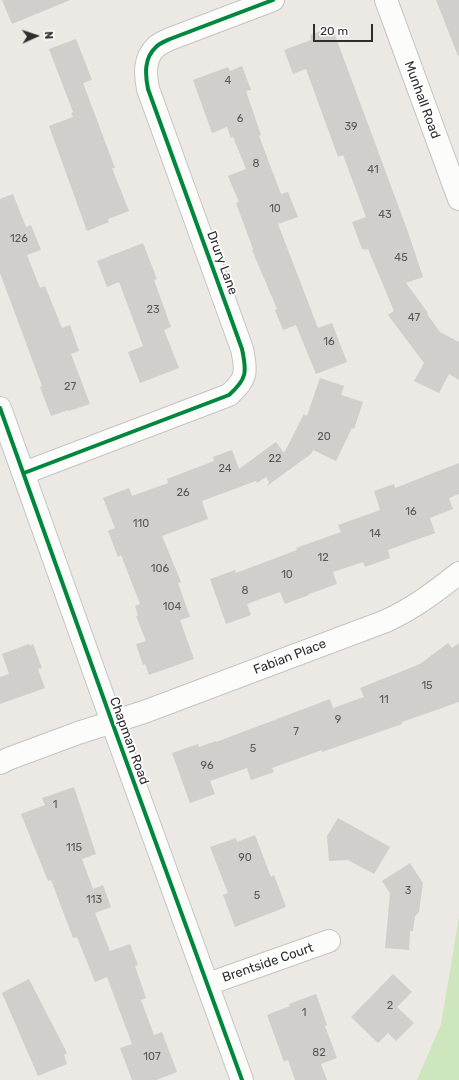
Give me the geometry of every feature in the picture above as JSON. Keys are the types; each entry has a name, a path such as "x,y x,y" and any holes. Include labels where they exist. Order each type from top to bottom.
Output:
{"street":[{"name":"Drury Lane","path":"24,473 229,395 239,386 245,375 245,363 242,350 148,89 145,75 148,58 156,46 170,39 273,0"},
{"name":"Munhall Road","path":"386,0 459,199"},
{"name":"Chapman Road","path":"0,408 242,1080"},
{"name":"Fabian Place","path":"0,764 15,757 144,712 386,621 405,612 422,601 459,573"},
{"name":"Brentside Court","path":"208,984 329,942"}],"green space":[{"path":"459,917 459,1080 417,1080 441,1024"}],"building":[{"path":"2,0 70,0 12,24"},
{"path":"436,0 459,0 458,56"},
{"path":"332,27 408,232 423,277 406,283 440,332 459,342 459,380 449,374 439,393 414,381 424,363 388,315 394,311 368,249 362,249 352,222 366,217 343,155 338,157 306,69 293,74 284,50 311,40 310,35"},
{"path":"76,39 92,80 83,83 115,168 112,168 129,211 108,219 109,222 87,231 49,126 73,117 71,113 73,112 49,49"},
{"path":"242,66 251,90 246,91 261,135 259,136 281,194 288,192 298,217 278,224 318,328 332,323 347,362 316,374 296,325 283,330 275,310 277,309 252,250 253,249 236,203 239,202 228,176 246,169 233,137 231,138 227,127 212,133 193,80 228,67 230,71"},
{"path":"13,194 26,227 31,225 41,250 27,255 40,288 45,286 62,328 70,325 79,351 71,354 90,404 51,416 40,387 42,386 0,273 0,199"},
{"path":"143,243 157,279 154,280 171,327 164,330 179,368 140,383 128,352 143,346 119,282 107,287 97,261"},
{"path":"320,378 344,386 341,395 363,402 354,429 352,428 336,461 313,450 311,454 267,486 269,482 266,477 257,483 256,481 202,501 208,519 162,536 181,582 178,583 190,617 180,620 194,659 149,675 145,664 143,665 136,644 146,641 136,616 138,616 135,606 140,604 121,555 118,557 108,531 115,528 103,498 129,488 132,496 168,483 167,479 214,461 213,457 232,450 239,469 276,442 284,453 304,414 307,416"},
{"path":"459,463 459,494 449,498 453,509 430,518 435,533 388,550 390,558 365,567 363,562 333,572 337,584 309,595 285,604 280,592 247,604 251,615 226,624 210,579 235,570 236,573 297,550 296,548 341,532 338,525 380,510 374,491 394,484 395,488"},
{"path":"448,643 452,648 459,643 459,702 402,722 402,724 272,768 274,772 251,780 247,768 210,781 215,794 190,803 172,753 198,744 199,747 216,742 330,699 333,708 364,697 360,688 420,664"},
{"path":"29,644 30,646 33,644 42,668 38,669 45,688 0,704 0,677 9,674 2,654"},
{"path":"74,787 96,854 82,859 93,889 103,885 111,907 95,913 110,951 130,944 138,965 135,966 146,998 141,1000 154,1035 162,1032 177,1072 156,1080 132,1080 120,1048 132,1044 107,977 95,982 77,937 73,938 51,880 48,881 21,814 45,805 42,798"},
{"path":"338,818 390,847 374,874 348,860 329,861 327,836"},
{"path":"255,835 271,877 274,875 286,907 235,927 223,895 228,893 210,847 236,838 237,842"},
{"path":"410,863 423,883 419,912 415,916 413,931 410,931 409,950 385,948 390,893 382,881"},
{"path":"393,974 412,992 397,1007 414,1023 396,1041 388,1033 378,1043 351,1017"},
{"path":"29,979 67,1053 64,1055 67,1064 38,1076 2,993"},
{"path":"316,994 327,1025 325,1026 337,1058 321,1064 327,1080 295,1080 288,1060 284,1062 267,1015 290,1006 289,1004"}],"cycle path":[{"path":"24,473 229,395 242,379 245,369 242,349 148,89 146,66 152,51 163,42 273,0"},
{"path":"0,408 242,1080"}]}
